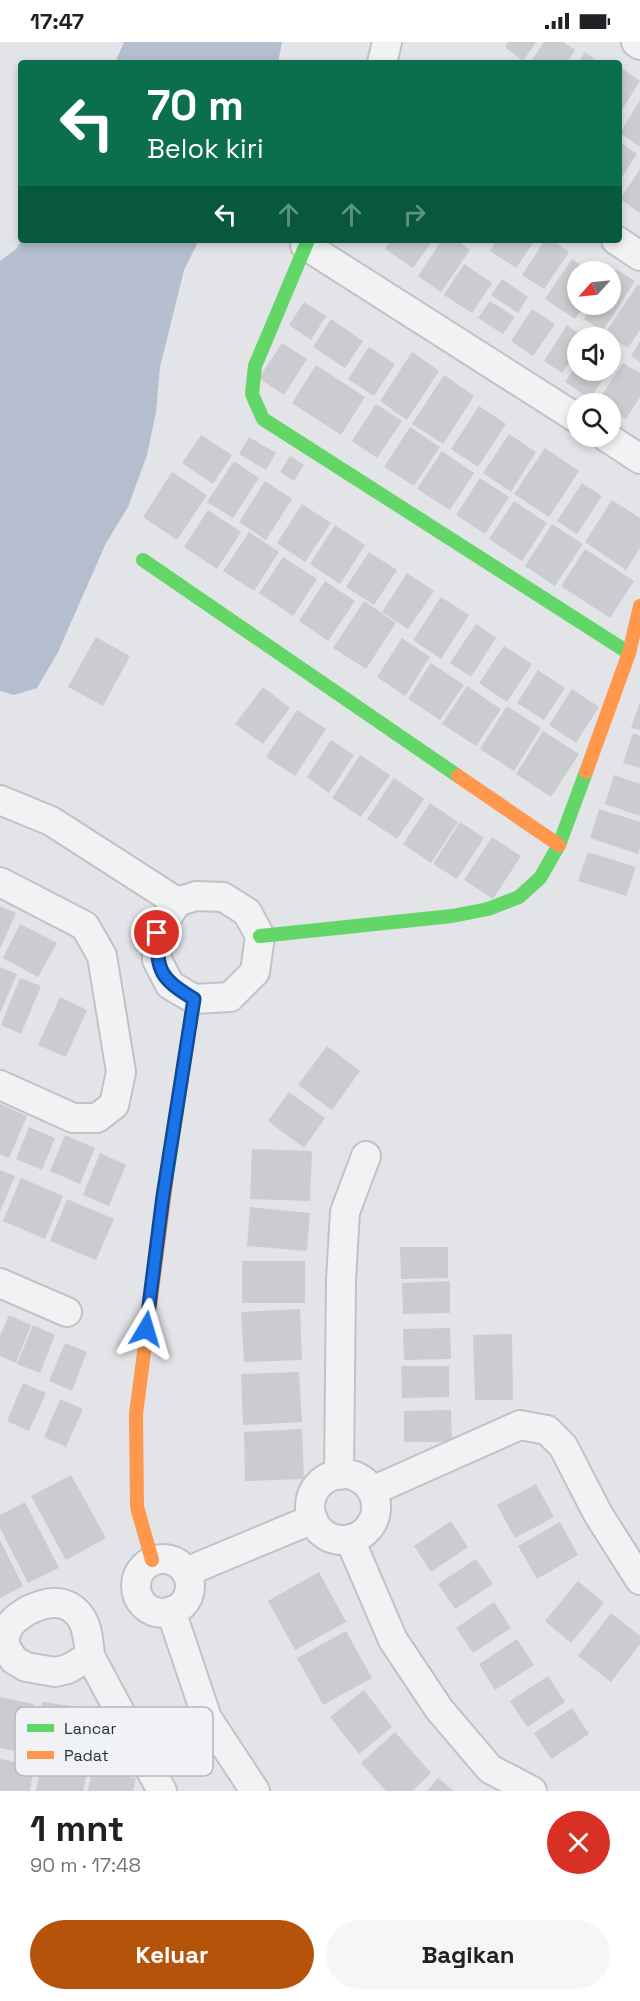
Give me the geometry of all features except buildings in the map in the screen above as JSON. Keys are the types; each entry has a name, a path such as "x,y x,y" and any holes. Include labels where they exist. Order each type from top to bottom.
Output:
{"street":[{"path":"383,60 387,42"},
{"path":"636,42 640,45"},
{"path":"306,243 255,366 250,385 254,402 263,419 629,653"},
{"path":"308,243 567,412"},
{"path":"620,243 640,256"},
{"path":"621,447 640,459"},
{"path":"143,560 559,845"},
{"path":"260,936 452,916 488,909 519,897 540,878 559,845 629,653 640,606"},
{"path":"0,800 51,821 177,902"},
{"path":"0,882 85,926 102,956 121,1071 114,1105 97,1118 73,1118 0,1084"},
{"path":"196,896 223,897 247,912 260,936 255,972 230,997 194,999 170,984 157,960 157,933 177,902 196,896"},
{"path":"152,1560 137,1506 136,1414 158,1231 194,999"},
{"path":"339,1475 340,1280 345,1212 366,1156"},
{"path":"0,1283 67,1312"},
{"path":"372,1491 520,1425 547,1430 563,1446 598,1514 640,1580"},
{"path":"339,1475 352,1476 363,1481 372,1491 376,1510 374,1521 360,1536 338,1540 319,1529 313,1519 311,1507 313,1496 319,1486 328,1478 339,1475"},
{"path":"186,1572 313,1519"},
{"path":"350,1539 393,1640 439,1709 490,1769 532,1791"},
{"path":"152,1560 175,1562 186,1572 189,1579 185,1602 171,1611 160,1613 149,1609 140,1600 136,1590 136,1577 152,1560"},
{"path":"171,1611 203,1707"},
{"path":"90,1656 117,1707"},
{"path":"213,1727 255,1791"},
{"path":"154,1776 162,1791"}],"water":[{"path":"124,42 282,42 279,60 116,60"},
{"path":"20,243 198,243 184,270 160,367 156,412 147,455 128,507 106,543 58,652 37,688 14,695 0,691 0,261"}],"traffic: fast":[{"path":"307,243 255,366 252,394 263,419 629,653"},
{"path":"143,560 458,776"},
{"path":"260,936 452,916 488,909 519,897 540,878 559,845 586,772"},
{"path":"167,1176 194,999"}],"traffic: slow":[{"path":"586,772 629,653 640,606"},
{"path":"458,776 559,845"},
{"path":"152,1560 137,1507 136,1414 167,1176"}],"route":[{"path":"146,1329 163,1196 194,999 170,984 157,960 157,933"}]}
